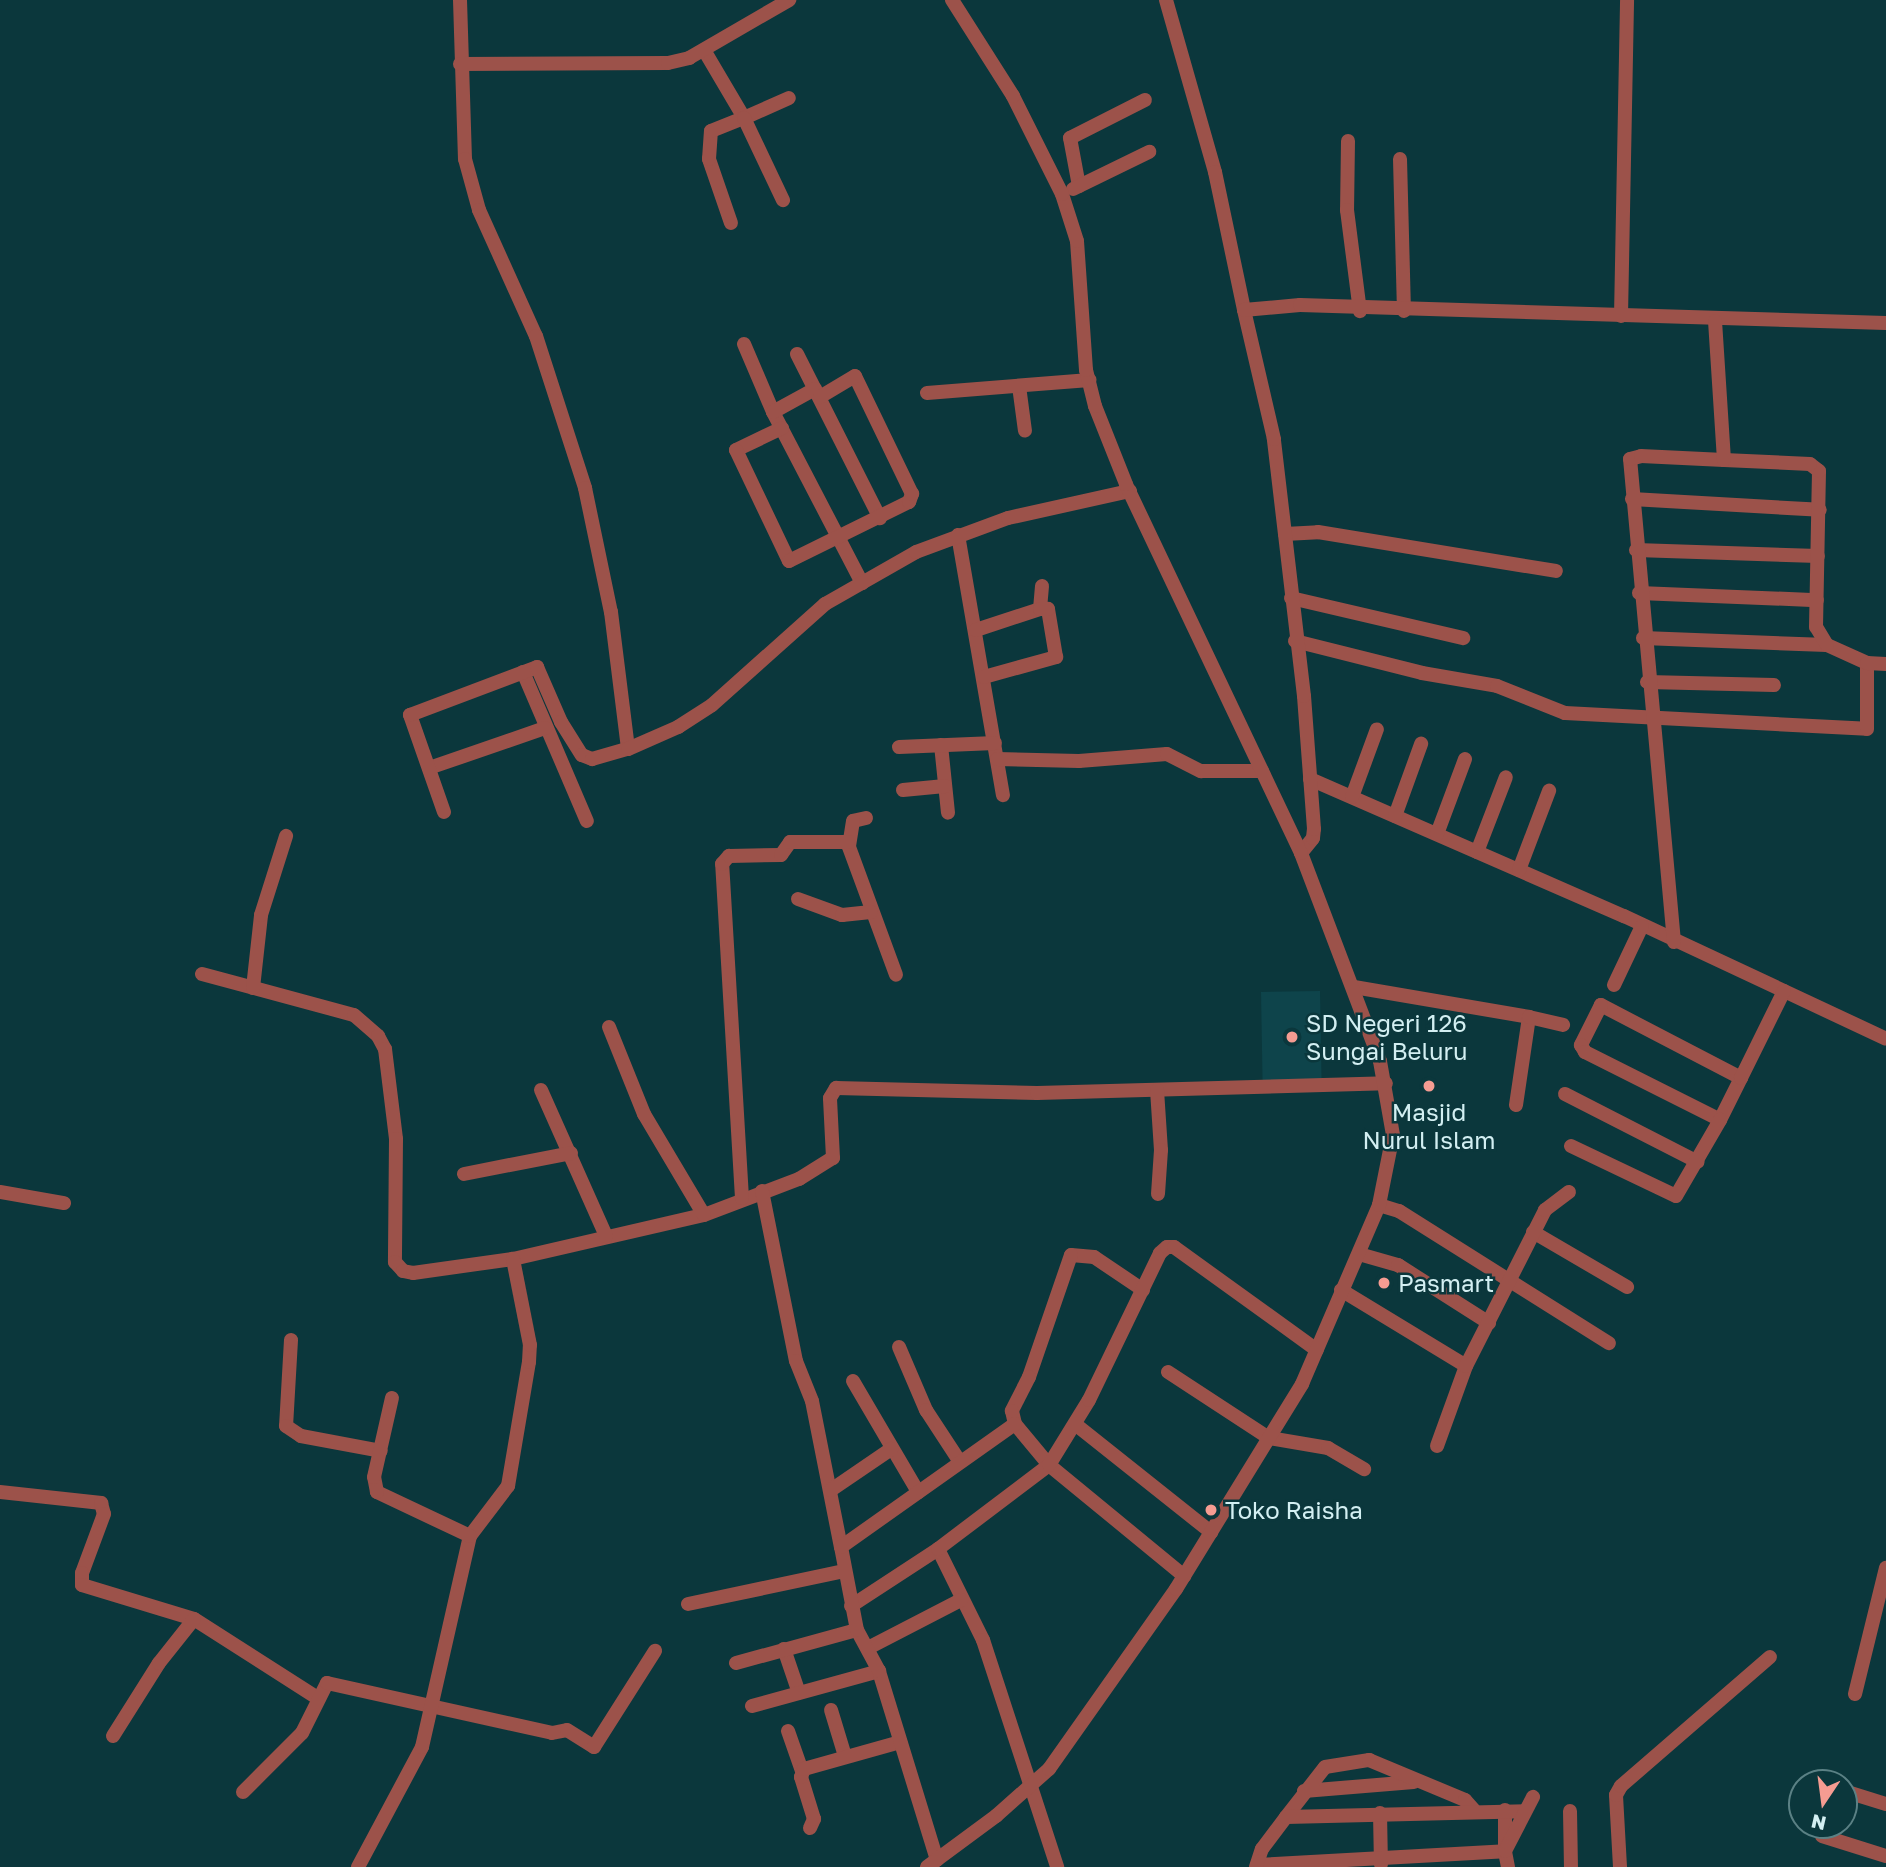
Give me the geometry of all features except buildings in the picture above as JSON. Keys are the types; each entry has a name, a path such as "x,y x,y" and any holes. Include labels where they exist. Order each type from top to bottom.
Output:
{"street":[{"path":"460,0 465,159 479,210 536,336 585,488 611,612 628,749"},
{"path":"460,64 668,63 704,50 789,0"},
{"path":"762,1191 796,1361 812,1401 857,1630 878,1671 932,1864 1031,1787 1074,1739 1184,1576 1269,1438 1317,1350 1379,1205 1393,1135 1386,1083 1354,987 1301,853 1126,483 1089,380 1077,241 1062,194 1013,96 952,0"},
{"path":"1166,0 1215,172 1275,439 1310,779 1313,838 1301,853"},
{"path":"1621,316 1626,0"},
{"path":"704,50 744,118 783,200"},
{"path":"731,223 709,159 711,131 789,98"},
{"path":"1079,186 1070,138 1145,100"},
{"path":"1348,141 1347,210 1360,311"},
{"path":"1062,194 1149,152"},
{"path":"1400,159 1404,311"},
{"path":"1244,310 1300,306 1360,311 1886,323"},
{"path":"1715,321 1724,460"},
{"path":"744,344 773,412 862,583"},
{"path":"797,354 880,518"},
{"path":"773,412 855,376 912,494 909,502 840,540 789,561 736,450 782,428"},
{"path":"927,393 1089,380"},
{"path":"1019,386 1025,431"},
{"path":"1674,942 1650,715 1630,459 1634,456 1810,464 1819,471 1816,627 1827,645"},
{"path":"444,812 410,715 537,667 561,722 586,758 628,749 678,727 712,705 825,604 916,552 1008,518 1126,483"},
{"path":"1632,499 1820,510"},
{"path":"1285,534 1318,533 1556,570"},
{"path":"958,536 1003,795"},
{"path":"1636,550 1818,556"},
{"path":"1040,609 1042,586"},
{"path":"1639,593 1817,600"},
{"path":"1291,598 1463,638"},
{"path":"976,630 1040,609 1048,609 1056,657 984,677"},
{"path":"1643,638 1827,645 1867,663 1886,664"},
{"path":"1295,641 1422,673 1497,686 1564,713 1650,715 1867,729 1867,663"},
{"path":"523,673 587,821"},
{"path":"1647,682 1774,685"},
{"path":"429,768 545,728"},
{"path":"1352,797 1377,729"},
{"path":"899,747 995,743"},
{"path":"1395,816 1421,744"},
{"path":"941,745 948,813"},
{"path":"997,759 1079,761 1167,754 1201,771 1262,771"},
{"path":"1437,834 1465,759"},
{"path":"1477,852 1506,776"},
{"path":"1310,779 1519,870 1886,1039"},
{"path":"903,790 945,786"},
{"path":"1519,870 1549,791"},
{"path":"866,818 853,821 848,842 871,912 896,975"},
{"path":"253,988 261,915 286,836"},
{"path":"741,1198 723,923 722,864 729,856 781,855 790,842 806,839 848,842"},
{"path":"798,899 842,915 871,912"},
{"path":"1614,985 1642,926"},
{"path":"202,974 354,1015 369,1024 385,1049 396,1139 395,1262 400,1269 413,1273 513,1259 704,1215 830,1163 833,1153 830,1098 836,1088 1157,1090 1386,1083"},
{"path":"1354,987 1563,1025"},
{"path":"1571,1146 1669,1196 1682,1192 1784,991"},
{"path":"1720,1120 1583,1050 1595,1010 1601,1005 1741,1077"},
{"path":"1516,1105 1529,1017"},
{"path":"610,1027 644,1114 704,1215"},
{"path":"541,1090 606,1236"},
{"path":"1157,1090 1161,1150 1158,1194"},
{"path":"1565,1094 1698,1161"},
{"path":"464,1174 571,1153"},
{"path":"0,1192 64,1203"},
{"path":"1437,1446 1466,1366 1533,1232 1550,1203 1569,1192"},
{"path":"1379,1205 1399,1211 1511,1278 1609,1343"},
{"path":"1533,1232 1627,1287"},
{"path":"851,1606 938,1549 1049,1465 1075,1424 1160,1253 1174,1247 1317,1350"},
{"path":"1359,1254 1398,1265 1489,1323"},
{"path":"1143,1290 1094,1257 1071,1255 1029,1377 1013,1407 1015,1424 1049,1465 1184,1576"},
{"path":"358,1867 414,1766 431,1708 470,1536 508,1486 530,1345 513,1259"},
{"path":"1341,1290 1466,1366"},
{"path":"290,1340 286,1426 301,1436 382,1451"},
{"path":"899,1348 926,1410 960,1462"},
{"path":"1168,1372 1269,1438 1328,1448 1364,1469"},
{"path":"853,1381 918,1492"},
{"path":"392,1398 374,1477 383,1498 470,1536"},
{"path":"841,1547 1015,1424"},
{"path":"1075,1424 1211,1532"},
{"path":"831,1490 891,1449"},
{"path":"0,1492 101,1503 104,1514 82,1573 82,1585 194,1619 319,1699"},
{"path":"938,1549 993,1667 1056,1867"},
{"path":"1855,1694 1886,1568"},
{"path":"688,1604 844,1571"},
{"path":"868,1648 961,1600"},
{"path":"113,1736 159,1662 194,1619"},
{"path":"736,1663 857,1630"},
{"path":"784,1650 799,1693"},
{"path":"243,1792 302,1733 327,1683 552,1733 566,1730 594,1747 655,1651"},
{"path":"1620,1867 1616,1795 1621,1786 1770,1657"},
{"path":"752,1706 878,1671"},
{"path":"831,1710 845,1756"},
{"path":"788,1731 814,1819 810,1828"},
{"path":"802,1771 845,1756 900,1742"},
{"path":"1474,1810 1465,1800 1413,1782 1401,1771 1369,1760 1325,1767 1262,1849 1256,1866 1382,1862 1505,1851"},
{"path":"1304,1791 1413,1782"},
{"path":"1858,1795 1886,1804"},
{"path":"1505,1851 1533,1797"},
{"path":"1286,1817 1474,1810 1525,1811"},
{"path":"1506,1810 1505,1851 1508,1867"},
{"path":"1570,1811 1571,1867"},
{"path":"1380,1813 1382,1862"},
{"path":"1832,1839 1886,1856"}],"shaded area":[{"name":"SD Negeri 126 Sungai Beluru","path":"1320,991 1322,1081 1263,1082 1261,992"}],"place":[{"name":"SD Negeri 126 Sungai Beluru","path":"1292,1037"},
{"name":"Masjid Nurul Islam","path":"1429,1086"},
{"name":"Pasmart","path":"1384,1283"},
{"name":"Toko Raisha","path":"1211,1510"}]}
